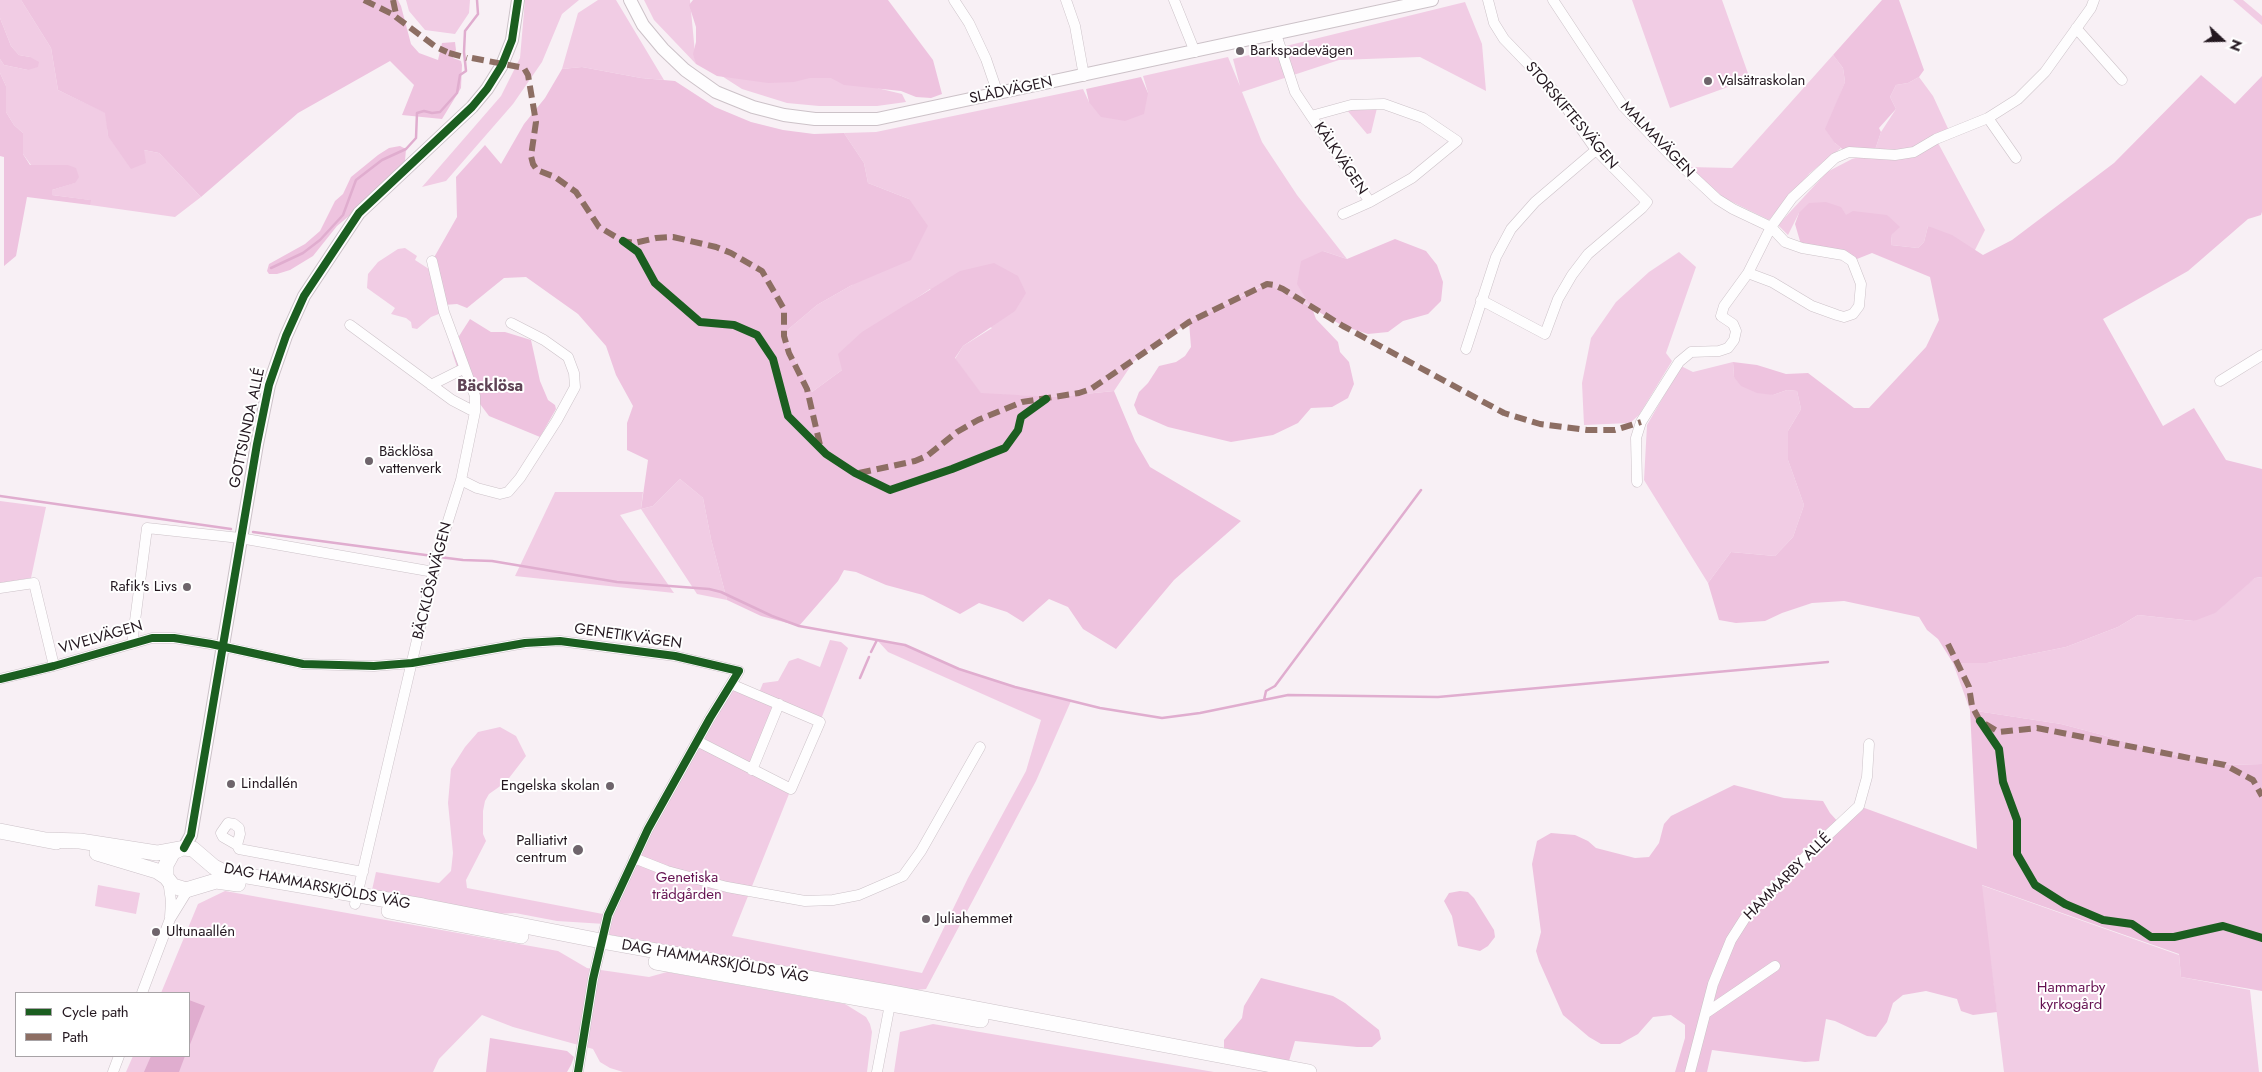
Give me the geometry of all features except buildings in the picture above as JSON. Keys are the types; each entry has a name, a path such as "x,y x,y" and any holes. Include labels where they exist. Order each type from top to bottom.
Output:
{"main road":[{"name":"DAG HAMMARSKJÖLDS VÄG","path":"0,831 106,855 157,871 180,889 196,887 216,880 356,900"},
{"name":"DAG HAMMARSKJÖLDS VÄG","path":"46,840 80,841 153,853 191,848 224,872 356,900 891,999 1112,1035 1309,1072"},
{"name":"DAG HAMMARSKJÖLDS VÄG","path":"191,848 207,864 207,873 196,887"},
{"path":"167,878 166,865 168,858 191,848"}],"street":[{"name":"GOTTSUNDA ALLÉ","path":"191,848 217,645 270,386 286,336 304,296 358,213 472,107 487,89 502,65 512,40 518,0"},
{"name":"SLÄDVÄGEN","path":"630,0 643,25 663,49 685,70 716,92 753,107 784,115 815,119 877,119 1195,52 1405,3 1432,0"},
{"path":"954,0 969,23 986,60 998,94"},
{"path":"1066,0 1075,26 1084,76"},
{"path":"1174,0 1195,52"},
{"name":"STORSKIFTESVÄGEN","path":"1481,300 1544,334 1558,299 1583,261 1647,202 1596,150 1556,93 1504,40 1494,23 1488,0"},
{"name":"MALMAVÄGEN","path":"1553,0 1623,106 1670,155 1717,199 1733,209 1772,227 1785,242 1809,250 1843,255 1852,261 1861,284 1859,306 1853,314 1844,317 1837,315 1812,306 1772,282 1748,273"},
{"path":"1637,482 1636,438 1641,422 1666,380 1685,357 1691,352 1719,351 1728,348 1734,340 1736,331 1733,324 1721,316 1724,306 1748,273 1772,227 1792,198 1835,158 1849,152 1895,155 1914,152 1936,139 1988,118 2018,99 2045,72 2091,8 2094,0"},
{"path":"2076,28 2122,80"},
{"name":"KÄLKVÄGEN","path":"1276,34 1295,92 1370,202"},
{"name":"KÄLKVÄGEN","path":"1311,116 1351,105 1384,104 1423,118 1457,141 1412,178 1370,202 1343,214"},
{"path":"1988,118 2016,158"},
{"path":"1466,350 1496,257 1511,229 1535,202 1596,150"},
{"name":"BÄCKLÖSAVÄGEN","path":"356,900 437,556 462,480 474,412 475,396 463,369 444,312 432,261"},
{"path":"462,480 477,488 500,494 508,492 520,478 566,406 575,387 574,373 568,357 544,340 511,323"},
{"path":"350,325 452,400 474,412"},
{"path":"2220,381 2262,355"},
{"path":"431,385 463,369"},
{"path":"132,644 147,528 240,538 434,572"},
{"path":"0,588 34,583 54,666"},
{"name":"VIVELVÄGEN","path":"0,679 54,666 152,638 174,638 217,645"},
{"name":"GENETIKVÄGEN","path":"217,645 303,664 374,666 412,663 525,643 560,641 676,656 739,671 731,684"},
{"path":"578,1072 600,946 608,915 634,858 697,741 731,684 820,722 792,789 697,741"},
{"path":"752,770 779,704"},
{"name":"HAMMARBY ALLÉ","path":"1690,1072 1713,984 1731,940 1745,918 1812,850 1859,806 1868,777 1869,744"},
{"path":"634,858 667,871 727,887 805,901 833,900 859,895 903,876 921,851 980,747"},
{"path":"236,845 239,849 363,872"},
{"path":"167,878 171,900 170,918"},
{"path":"142,992 170,918 186,893 196,887"},
{"path":"1706,1014 1775,966"},
{"path":"877,1072 891,999"},
{"path":"113,1072 119,1057"}],"green space":[{"path":"0,0 21,0 51,48 58,90 106,113 108,136 144,150 159,153 201,197 175,217 90,205 90,200 52,195 52,190 74,183 31,165 23,154 23,133 14,125 6,112 6,86 0,73 0,59 4,65 28,70 30,57 19,55 11,46 0,18"},
{"path":"406,0 470,0 469,13 455,34 425,30 409,11"},
{"path":"525,0 579,0 562,14 542,62 513,104 446,181 422,187 501,96 520,58"},
{"path":"598,0 616,0 664,80 641,78 582,67 562,69 578,13"},
{"path":"644,0 690,0 696,64 654,20"},
{"path":"1632,0 1722,0 1750,79 1670,108"},
{"path":"2233,0 2243,0 2262,16 2262,25"},
{"path":"1465,2 1482,44 1486,91 1420,57 1339,60 1242,92 1262,142 1297,195 1347,259 1323,251 1312,307 1266,284 1189,322 1134,361 1114,391 1055,397 981,394 955,359 963,346 992,328 930,289 902,308 842,370 812,392 796,363 784,333 817,305 852,285 909,199 868,183 864,163 844,133 876,132 1083,89 1089,102 1148,93 1143,76 1228,57 1240,86 1233,59"},
{"path":"1833,55 1843,68 1845,82 1836,105 1835,143 1841,148 1810,173 1769,220 1724,198 1689,167 1732,168"},
{"path":"714,71 815,73 902,94 906,102 877,106 819,106 787,103 742,89"},
{"path":"1919,77 1933,96 1951,135 1938,143 1985,230 1972,256 1928,226 1924,242 1918,248 1891,245 1892,234 1846,215 1799,213 1788,235 1778,225 1827,172 1852,159 1874,153 1881,132 1896,109 1890,97 1896,85 1908,83"},
{"path":"1377,108 1371,133 1367,134 1346,109"},
{"path":"405,248 417,256 415,260 435,273 444,312 431,317 417,329 412,328 411,322 406,318 391,314 395,308 367,288 368,274 378,262 398,249"},
{"path":"1679,252 1696,267 1666,353 1672,361 1639,415 1630,423 1584,425 1582,383 1591,338 1616,302 1649,272"},
{"path":"1733,362 1734,377 1773,395 1787,390 1797,391 1801,409 1788,431 1788,460 1804,505 1793,537 1775,556 1731,552 1708,583 1644,480 1647,425 1681,366 1693,372"},
{"path":"680,479 703,498 711,539 727,600 697,594 641,509 653,506"},
{"path":"555,492 643,492 641,509 620,515 674,593 515,576"},
{"path":"0,501 46,507 31,578 0,583"},
{"path":"2262,577 2262,764 2225,765 2155,751 2061,724 1970,710 1953,663 1987,663 2066,647 2118,627 2138,615 2194,621 2255,578"},
{"name":"Genetiska trädgården","path":"830,640 841,642 848,648 820,722 779,705 753,770 791,789 732,936 922,973 968,878 1026,771 1041,720 888,652 877,640 905,645 960,669 1015,687 1071,701 1036,781 926,989 916,990 610,935 605,924 557,921 515,913 494,914 372,890 376,872 439,883 451,871 453,853 448,803 451,769 465,747 478,732 500,727 516,736 526,756 506,782 489,794 485,801 483,834 486,841 466,880 467,888 608,915 731,684 758,695 763,683 778,681 789,661 798,658 820,667"},
{"path":"98,885 140,893 136,914 95,906"},
{"name":"Hammarby kyrkogård","path":"1981,885 2179,955 2181,977 2250,990 2259,1072 2004,1072"},
{"path":"225,891 558,951 587,968 649,977 667,972 845,1004 866,1017 870,1024 872,1032 867,1072 623,1072 610,1068 600,1062 593,1049 513,1027 482,1015 439,1059 433,1072 126,1072 133,1057 190,1057 190,992 161,992 198,904"},
{"path":"933,1024 1214,1072 894,1072 900,1032"}],"shaded area":[{"path":"21,0 398,0 411,44 419,53 438,60 442,43 455,42 456,50 453,58 461,61 461,88 442,119 402,115 414,85 390,61 298,113 201,197 159,153 144,150 146,163 131,169 108,136 105,113 58,90 51,48"},
{"path":"693,0 888,0 933,60 942,94 931,98 916,97 901,91 844,85 831,78 810,78 794,82 768,83 717,76 696,64 693,54 696,42 696,27 689,5"},
{"path":"1882,0 1899,0 1924,70 1919,77 1908,83 1896,85 1890,97 1896,109 1879,128 1881,132 1874,153 1847,153 1835,143 1825,129 1845,82 1843,68 1833,55"},
{"path":"0,18 11,46 19,55 30,57 39,62 38,67 28,70 4,65 0,59"},
{"path":"582,67 641,78 675,81 715,107 751,122 783,130 814,134 844,133 864,163 868,183 909,199 928,226 911,260 852,285 817,305 784,333 796,363 812,392 842,370 838,354 862,332 960,271 994,263 1018,276 1026,293 1015,311 963,346 955,358 981,393 1055,397 1114,391 1135,441 1150,467 1241,521 1174,580 1116,649 1083,629 1068,607 1049,599 1023,622 1007,612 979,603 960,614 923,595 886,585 856,572 844,570 838,581 799,626 761,616 727,600 711,539 703,498 680,479 653,506 641,509 648,460 627,450 627,423 633,406 616,375 606,346 578,314 526,277 504,278 467,308 457,304 444,305 432,261 457,217 456,177 485,145 501,164 524,124 545,98 562,69"},
{"path":"0,73 6,86 6,112 14,125 23,133 23,154 30,165 68,165 76,168 79,177 75,183 52,190 52,195 91,200 90,205 27,197 16,256 4,266 4,157 0,156"},
{"path":"2201,75 2235,104 2262,76 2261,215 2248,219 2188,271 2103,319 2163,426 2194,408 2226,460 2262,469 2262,577 2255,578 2215,613 2194,621 2138,615 2118,627 2066,647 1987,663 1953,663 1938,639 1927,630 1919,617 1844,601 1812,603 1765,621 1736,623 1719,620 1708,583 1731,552 1775,556 1793,537 1804,505 1788,460 1788,431 1801,409 1797,391 1787,390 1773,395 1757,393 1741,386 1734,377 1733,362 1757,365 1786,374 1808,373 1854,408 1869,408 1926,347 1939,320 1930,277 1872,253 1852,261 1802,248 1795,224 1799,213 1809,203 1826,202 1841,207 1846,215 1853,211 1887,215 1900,227 1892,234 1891,245 1918,248 1924,242 1928,226 1952,235 1983,255 2012,240 2114,163"},
{"path":"1141,77 1148,93 1144,114 1125,121 1101,117 1089,102 1086,89"},
{"path":"400,146 406,149 405,161 355,211 337,226 313,256 290,270 269,274 267,271 269,264 305,244 320,231 335,201 343,194 351,177 389,148"},
{"path":"1395,239 1426,251 1437,265 1443,282 1441,301 1428,314 1403,321 1388,332 1368,334 1343,326 1312,308 1316,319 1338,342 1340,352 1349,362 1354,384 1348,398 1332,407 1311,408 1298,423 1273,435 1231,442 1168,427 1138,414 1134,405 1139,392 1148,383 1159,366 1176,362 1185,356 1191,347 1189,322 1267,284 1311,307 1297,284 1301,261 1323,251 1347,259"},
{"path":"470,319 491,332 505,332 531,340 540,381 548,400 555,405 556,409 540,437 489,416 468,388 457,367 452,352 454,344"},
{"path":"1970,710 2061,724 2155,751 2225,765 2262,764 2262,991 2181,977 2179,954 1982,885 1997,1012 1973,1015 1961,1011 1957,999 1926,991 1903,995 1893,1003 1887,1022 1876,1037 1867,1036 1835,1021 1826,1019 1819,1061 1805,1062 1712,1050 1707,1072 1675,1072 1685,1038 1685,1025 1671,1015 1653,1017 1638,1034 1620,1044 1601,1044 1589,1037 1563,1015 1536,951 1541,932 1532,864 1537,841 1551,833 1575,835 1588,841 1596,848 1635,858 1649,857 1659,843 1664,824 1671,816 1734,785 1784,798 1823,801 1830,813 1840,824 1859,806 1977,849"},
{"path":"1468,892 1474,898 1494,930 1495,937 1488,946 1480,951 1458,946 1452,916 1444,901 1449,893"},
{"path":"1261,978 1333,996 1345,1003 1379,1030 1381,1039 1372,1047 1295,1041 1289,1061 1224,1048 1224,1040 1242,1018 1244,1006"},
{"path":"190,1000 205,1006 190,1044"},
{"path":"490,1038 567,1051 574,1057 567,1072 486,1072"},
{"path":"151,1057 185,1057 179,1072 144,1072"}],"waterway":[{"path":"271,268 303,253 320,240 343,215 356,180 382,160 406,149 416,138 417,113 424,111 440,112 457,93 460,75 466,71 464,52 465,31 478,14 477,0"},
{"path":"1264,700 1266,691 1275,686 1421,490"},
{"path":"0,496 231,529"},
{"path":"253,532 433,556"},
{"path":"439,557 492,561 617,582 709,589 721,592 772,616 799,626 905,645 959,669 1015,687 1100,708 1162,718 1200,713 1288,695 1438,697 1828,662"},
{"path":"871,652 877,640"},
{"path":"860,678 869,657"}],"marked path":[{"path":"364,0 392,14 436,47 447,52"},
{"path":"393,0 397,19"},
{"path":"449,53 467,58"},
{"path":"472,58 524,68 528,75 536,122 531,156 533,164 537,170 555,177 576,192 599,227 623,241 634,243 656,238 673,237 716,247 731,253 762,271 784,309 784,336 789,353 807,389 820,445"},
{"path":"859,473 915,461 927,456 957,432 978,420 1022,402 1079,393 1091,389 1189,322 1267,284 1283,289 1343,326 1504,413 1540,424 1587,430 1615,430 1641,422"},
{"path":"1948,644 1969,687 1972,706 1980,721 1999,732 2037,728 2225,765 2253,780 2262,796"}],"cycle path":[{"path":"184,848 191,835 257,444 269,385 286,336 304,296 359,213 472,107 487,89 502,65 512,40 518,0"},
{"path":"623,241 638,252 655,283 700,322 734,325 757,335 773,359 788,416 826,454 855,473 890,490 952,469 1005,448 1018,430 1021,417 1046,399"},
{"path":"0,679 54,666 152,638 174,638 211,644 303,664 374,666 412,663 525,643 560,641 675,656 739,671 710,718 648,829 608,915 593,979 578,1072"},
{"path":"1980,721 1999,749 2003,782 2017,820 2017,854 2035,885 2065,904 2103,920 2132,924 2151,937 2174,937 2223,926 2262,938"}],"place":[{"name":"Barkspadevägen","path":"1240,51"},
{"name":"Valsätraskolan","path":"1708,81"},
{"name":"Bäcklösa vattenverk","path":"369,461"},
{"name":"Rafik's Livs","path":"187,587"},
{"name":"Lindallén","path":"231,784"},
{"name":"Engelska skolan","path":"610,786"},
{"name":"Palliativt centrum","path":"578,850"},
{"name":"Juliahemmet","path":"926,919"},
{"name":"Ultunaallén","path":"156,932"}],"district":[{"name":"Bäcklösa","path":"490,387"}]}
